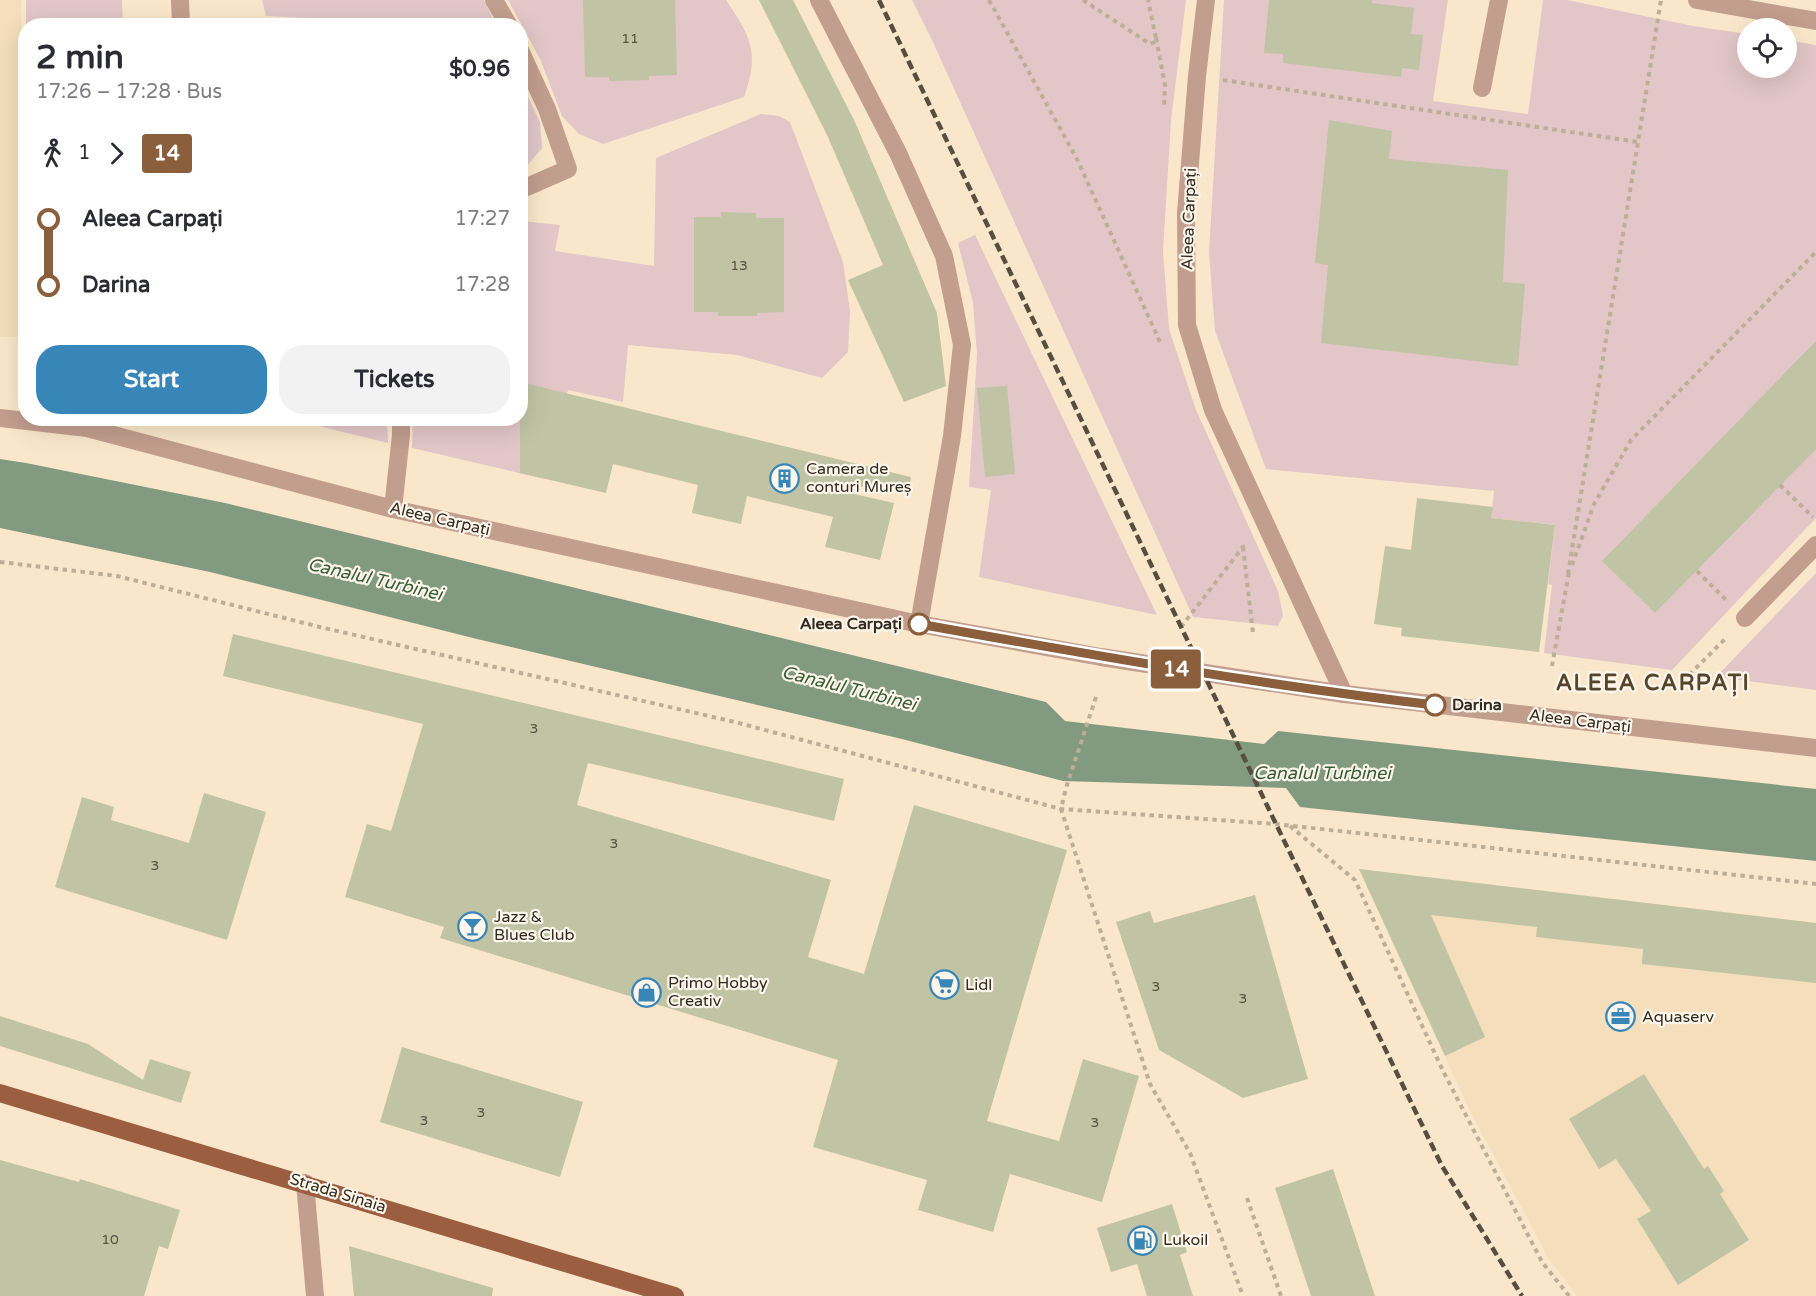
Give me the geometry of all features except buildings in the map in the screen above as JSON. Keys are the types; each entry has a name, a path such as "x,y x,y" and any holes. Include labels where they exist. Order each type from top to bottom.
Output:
{"main road":[{"name":"Strada Sinaia","path":"0,1093 675,1296"}],"street":[{"path":"180,0 181,18"},
{"path":"495,0 505,18"},
{"path":"819,0 898,153 944,256 962,345 952,436 919,624"},
{"name":"Aleea Carpați","path":"1206,0 1197,76 1186,213 1187,325 1213,410 1344,694"},
{"path":"1482,88 1499,0"},
{"path":"1697,0 1816,21"},
{"path":"528,67 547,109 568,169 528,186"},
{"name":"Aleea Carpați","path":"0,418 18,420"},
{"name":"Aleea Carpați","path":"70,426 87,428 393,509 919,624 1101,657 1344,694 1816,748"},
{"path":"393,509 401,426"},
{"path":"1745,618 1816,545"},
{"path":"305,1184 315,1296"}],"path":[{"path":"989,0 1077,159 1161,345"},
{"path":"1083,0 1150,44 1155,42 1156,38 1148,0"},
{"path":"1552,666 1661,0"},
{"path":"1197,76 1638,142"},
{"path":"1568,574 1594,504 1631,440 1816,252"},
{"path":"1780,485 1816,520"},
{"path":"1239,536 1243,547 1253,633"},
{"path":"1181,627 1243,547"},
{"path":"0,562 117,576 324,628 735,722 1061,809 1290,826 1816,884"},
{"path":"1683,681 1745,618 1697,571"},
{"path":"1096,697 1061,809 1150,1084 1190,1153 1243,1296"},
{"path":"1290,826 1355,880 1454,1092 1542,1262 1569,1296"},
{"path":"1247,1198 1281,1296"}],"shaded area":[{"path":"0,0 21,0 21,18 18,18 18,337 0,337"},
{"path":"26,0 122,0 123,18 26,18"},
{"path":"262,0 484,0 493,18 306,18 266,16"},
{"path":"508,0 726,0 747,35 752,57 749,82 744,97 603,144 579,134 562,116 540,59 528,37 528,18 518,18"},
{"path":"912,0 1186,0 1171,120 1163,251 1169,329 1196,410 1278,591 1283,616 1278,626 1193,617"},
{"path":"1224,0 1448,0 1433,101 1528,114 1543,0 1567,0 1693,26 1737,33 1737,78 1797,78 1797,42 1816,45 1816,518 1672,670 1544,653 1552,585 1548,584 1555,525 1491,518 1494,491 1266,469 1215,331 1209,252"},
{"path":"528,97 540,122 542,148 528,165"},
{"path":"761,114 779,116 790,122 843,262 850,311 848,352 822,378 737,355 628,345 623,402 568,390 545,479 412,448 413,426 528,426 528,222 560,225 555,251 654,266 656,158"},
{"path":"975,235 1157,615 979,577 991,490 969,487 977,354 973,303 958,243"},
{"path":"319,426 387,426 388,443"},
{"path":"1816,573 1816,690 1716,677"},
{"name":"Aquaserv","path":"1359,869 1816,923 1816,1296 1577,1296 1549,1259 1470,1111"}],"water":[{"name":"Canalul Turbinei","path":"0,459 225,503 1046,702 1065,721 1264,744 1278,731 1816,789 1816,861 1300,807 1286,788 1063,781 902,739 477,639 210,572 0,528"}],"railway":[{"path":"879,0 1442,1166 1522,1296"}],"bus line":[{"name":"14","path":"919,624 1204,674 1435,705"}],"place":[{"name":"Camera de conturi Mureș","path":"785,478"},
{"name":"Aleea Carpați","path":"919,624"},
{"name":"Darina","path":"1435,705"},
{"name":"Jazz & Blues Club","path":"473,926"},
{"name":"Lidl","path":"944,985"},
{"name":"Primo Hobby Creativ","path":"647,992"},
{"name":"Aquaserv","path":"1621,1017"},
{"name":"Lukoil","path":"1142,1240"}],"district":[{"name":"ALEEA CARPAȚI","path":"1653,683"}]}
